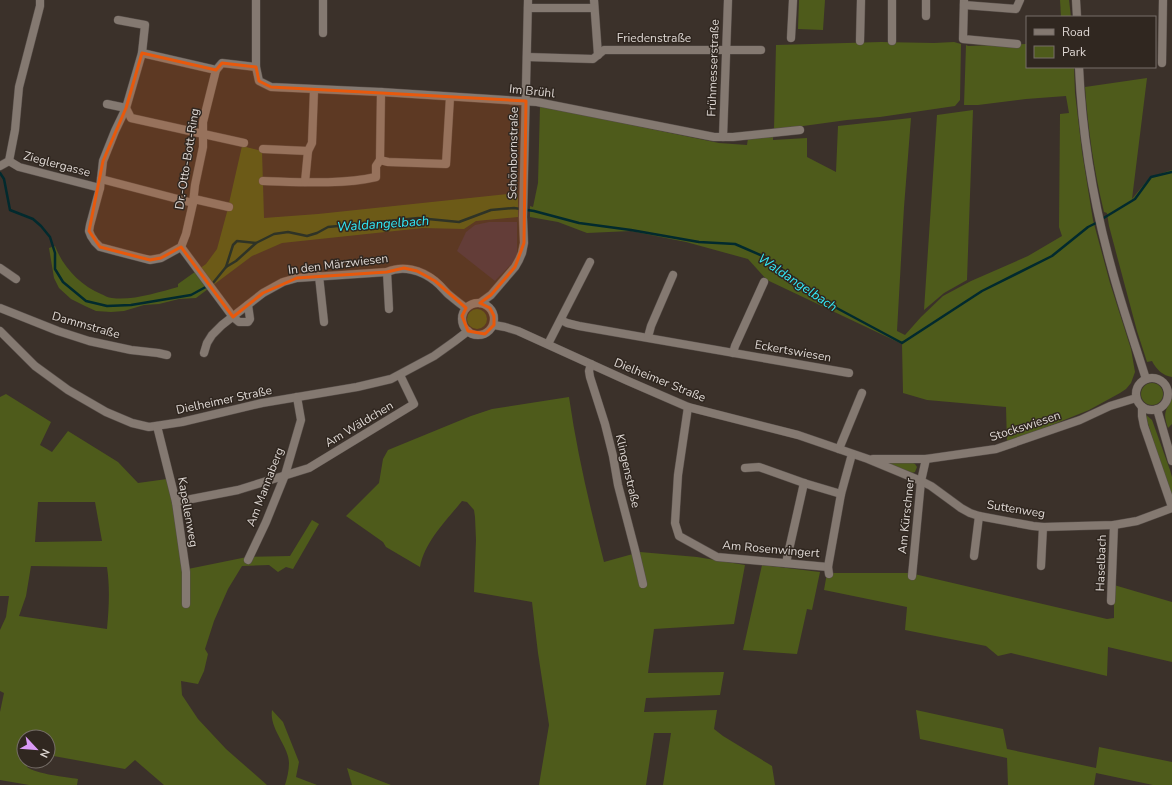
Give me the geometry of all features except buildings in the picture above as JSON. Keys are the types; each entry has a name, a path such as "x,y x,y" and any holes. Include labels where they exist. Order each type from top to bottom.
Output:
{"street":[{"path":"4,163 12,148 19,88 40,6 40,0"},
{"path":"142,52 216,70 222,63 256,68 256,0"},
{"path":"323,0 323,33"},
{"name":"Frühmesserstraße","path":"722,137 728,0"},
{"path":"791,38 793,0"},
{"path":"860,41 861,0"},
{"path":"892,0 892,41"},
{"path":"926,0 926,16"},
{"path":"1017,44 963,39 964,3 1016,9 1020,0"},
{"path":"1076,0 1077,16"},
{"path":"1162,63 1163,0"},
{"path":"528,4 594,4 598,55"},
{"name":"Schönbornstraße","path":"480,303 491,295 515,266 522,253 524,243 523,202 528,4"},
{"path":"118,20 145,26 142,52 126,108 103,161 100,184 89,231 91,236 100,247 150,260 161,258 180,247 232,317 239,322 248,322 250,319 248,306"},
{"name":"Friedenstraße","path":"527,57 593,58 604,50 761,50"},
{"name":"Im Brühl","path":"256,68 259,81 271,87 381,92 537,102 714,137 800,130"},
{"path":"1079,68 1085,140 1096,203 1105,243 1131,334 1146,379"},
{"name":"Dr.-Otto-Bott-Ring","path":"180,247 186,234 194,201 195,185 203,147 203,122 216,70"},
{"path":"305,182 308,151 312,143 314,90"},
{"path":"263,181 305,182 363,180 376,177 376,166 380,160 381,92"},
{"path":"380,160 388,162 446,164 450,97"},
{"path":"107,104 126,108"},
{"path":"126,108 131,118 244,144"},
{"path":"262,149 308,151"},
{"name":"Zieglergasse","path":"4,163 100,184 229,207"},
{"path":"548,344 590,262"},
{"path":"0,268 16,279"},
{"name":"In den Märzwiesen","path":"204,353 207,343 212,335 232,317 263,293 284,282 297,278 387,272 404,268 417,271 435,281 448,294 466,308"},
{"path":"387,272 389,309"},
{"path":"648,338 673,275"},
{"path":"319,276 324,322"},
{"name":"Eckertswiesen","path":"733,353 764,282"},
{"path":"490,308 480,303 472,304 466,308 462,316 463,324 468,331 473,334 485,334 494,325 494,316 490,308 491,295"},
{"name":"Dammstraße","path":"0,308 89,341 167,355"},
{"name":"Eckertswiesen","path":"561,320 579,326 849,373"},
{"name":"Dielheimer Straße","path":"494,325 518,331 688,407 798,435 868,459"},
{"name":"Dielheimer Straße","path":"0,331 35,366 68,390 106,412 132,423 149,427 182,422 262,403 357,387 391,379 434,356 468,331"},
{"name":"Klingenstraße","path":"591,364 589,371 590,377 605,424 618,485 636,550 643,584"},
{"name":"Am Wäldchen","path":"285,475 309,468 414,404 400,375"},
{"path":"1151,378 1157,379 1169,388 1166,402 1162,406 1157,410 1147,410 1142,412 1136,398 1139,385 1146,379 1151,378"},
{"path":"839,449 862,393"},
{"name":"Am Mannaberg","path":"248,560 266,522 285,475 301,420 297,397"},
{"name":"Stockswiesen","path":"868,459 926,460 996,449 1080,420 1110,406 1136,398"},
{"name":"Am Rosenwingert","path":"688,407 678,475 675,523 679,536 717,557 786,563 828,571 841,494"},
{"path":"1157,410 1172,461"},
{"name":"Suttenweg","path":"868,459 931,486 961,508 979,516 1044,527 1114,525 1137,521 1172,508 1144,426 1142,412"},
{"name":"Kapellenweg","path":"157,426 176,502 186,572 186,604"},
{"path":"745,468 760,467 804,483 841,494 852,454"},
{"name":"Am Kürschner","path":"912,576 921,481 926,460"},
{"path":"176,502 238,490 285,475"},
{"path":"786,563 804,483"},
{"path":"974,556 979,516"},
{"name":"Haselbach","path":"1111,601 1114,525"},
{"path":"1041,566 1044,527"}],"highlighted area":[{"path":"142,53 216,70 222,63 256,67 259,81 271,87 526,101 524,243 515,267 491,295 480,303 490,308 494,316 494,325 485,334 468,331 462,316 466,308 435,281 417,271 404,268 387,272 297,278 263,293 233,317 181,247 161,258 150,260 100,247 89,231 103,161 126,108"}],"shaded area":[{"path":"489,222 517,222 517,258 495,281 457,251 466,232 475,225"}],"green space":[{"path":"799,0 825,0 823,30 798,29"},
{"path":"1060,0 1069,0 1071,16 1061,16"},
{"path":"881,42 954,42 961,44 960,100 955,106 774,130 776,45"},
{"path":"1026,44 1026,68 1074,68 1075,93 1082,152 1093,220 1110,283 1131,349 1135,372 1131,383 1120,393 1089,410 1007,443 1006,407 927,400 903,393 902,344 767,280 748,259 686,242 631,231 587,233 558,222 530,217 530,206 533,207 538,183 540,106 719,143 747,145 748,138 773,135 773,140 807,138 807,157 836,172 838,126 911,118 897,331 905,335 943,296 971,281 1028,256 1062,236 1059,227 1060,114 1069,113 1066,96 978,105 964,105 966,45"},
{"path":"1147,78 1132,199 1150,177 1172,170 1172,377 1160,372 1152,361 1147,362 1137,331 1109,226 1107,213 1104,212 1100,197 1086,103 1085,87"},
{"path":"973,110 967,280 944,293 924,310 937,115"},
{"path":"242,146 262,151 264,218 318,214 518,193 518,217 476,221 464,229 423,228 282,243 252,256 196,298 179,299 159,304 144,305 124,311 96,311 71,299 59,288 54,278 49,248 55,246 58,254 79,280 86,286 109,298 120,299 137,297 178,287 178,284 206,264 217,249"},
{"path":"477,309 484,312 487,319 484,326 477,329 470,326 467,319 470,312"},
{"path":"1152,383 1160,386 1163,394 1160,402 1152,405 1144,402 1141,394 1144,386"},
{"path":"6,394 51,422 40,445 52,452 68,431 118,462 138,483 167,479 175,511 183,570 247,557 290,556 312,520 319,524 293,569 286,567 278,572 269,565 242,566 228,589 214,621 205,649 208,654 204,671 198,684 181,681 182,695 198,719 226,749 267,785 164,785 135,760 125,769 56,756 56,729 16,729 16,769 31,769 37,772 78,779 77,785 29,785 0,780 0,712 4,693 0,691 0,630 6,617 9,596 0,596 0,397","holes":["38,502 95,502 102,541 35,542","31,566 107,567 109,582 107,629 19,616 26,596"]},
{"path":"569,397 584,480 604,562 640,552 697,557 745,565 734,624 654,629 648,673 724,672 720,695 646,698 644,712 717,710 714,729 772,766 775,785 663,785 671,733 654,733 646,785 539,785 549,725 532,602 474,592 476,540 474,510 467,502 462,501 431,540 426,549 420,567 386,547 383,542 346,516 379,483 383,459 388,450 492,409"},
{"path":"1172,398 1172,424 1168,428 1166,413"},
{"path":"1145,414 1152,420 1170,470 1172,477 1172,499"},
{"path":"889,462 913,463 917,467 915,472 912,473 889,464"},
{"path":"762,565 820,572 812,610 807,609 797,654 743,650"},
{"path":"827,573 910,573 1107,619 1114,618 1114,585 1172,602 1172,662 1108,647 1107,676 1011,653 998,656 986,646 905,630 907,607 824,590"},
{"path":"272,710 283,722 299,762 296,777 317,785 285,785 289,769 288,757 273,724"},
{"path":"916,710 1003,729 1007,749 1096,768 1099,747 1172,762 1172,785 1153,785 1096,773 1094,785 1008,785 1007,758 920,739"},
{"path":"347,768 391,785 352,785"}],"waterway":[{"name":"Waldangelbach","path":"1102,219 1135,199 1151,177 1172,172"},
{"name":"Waldangelbach","path":"0,173 4,179 10,210 33,219 50,237 55,253 55,269 63,282 86,301 107,306 131,305 191,295 213,283 226,267 236,261 256,243 274,234 288,232 307,236 328,227 418,218 459,222 491,210 514,208 534,211 579,223 631,230 699,242 735,244 765,257 831,305 902,343 982,291 1052,256 1088,227 1098,222"},
{"name":"Waldangelbach","path":"226,267 233,245 237,241 256,243"}]}
